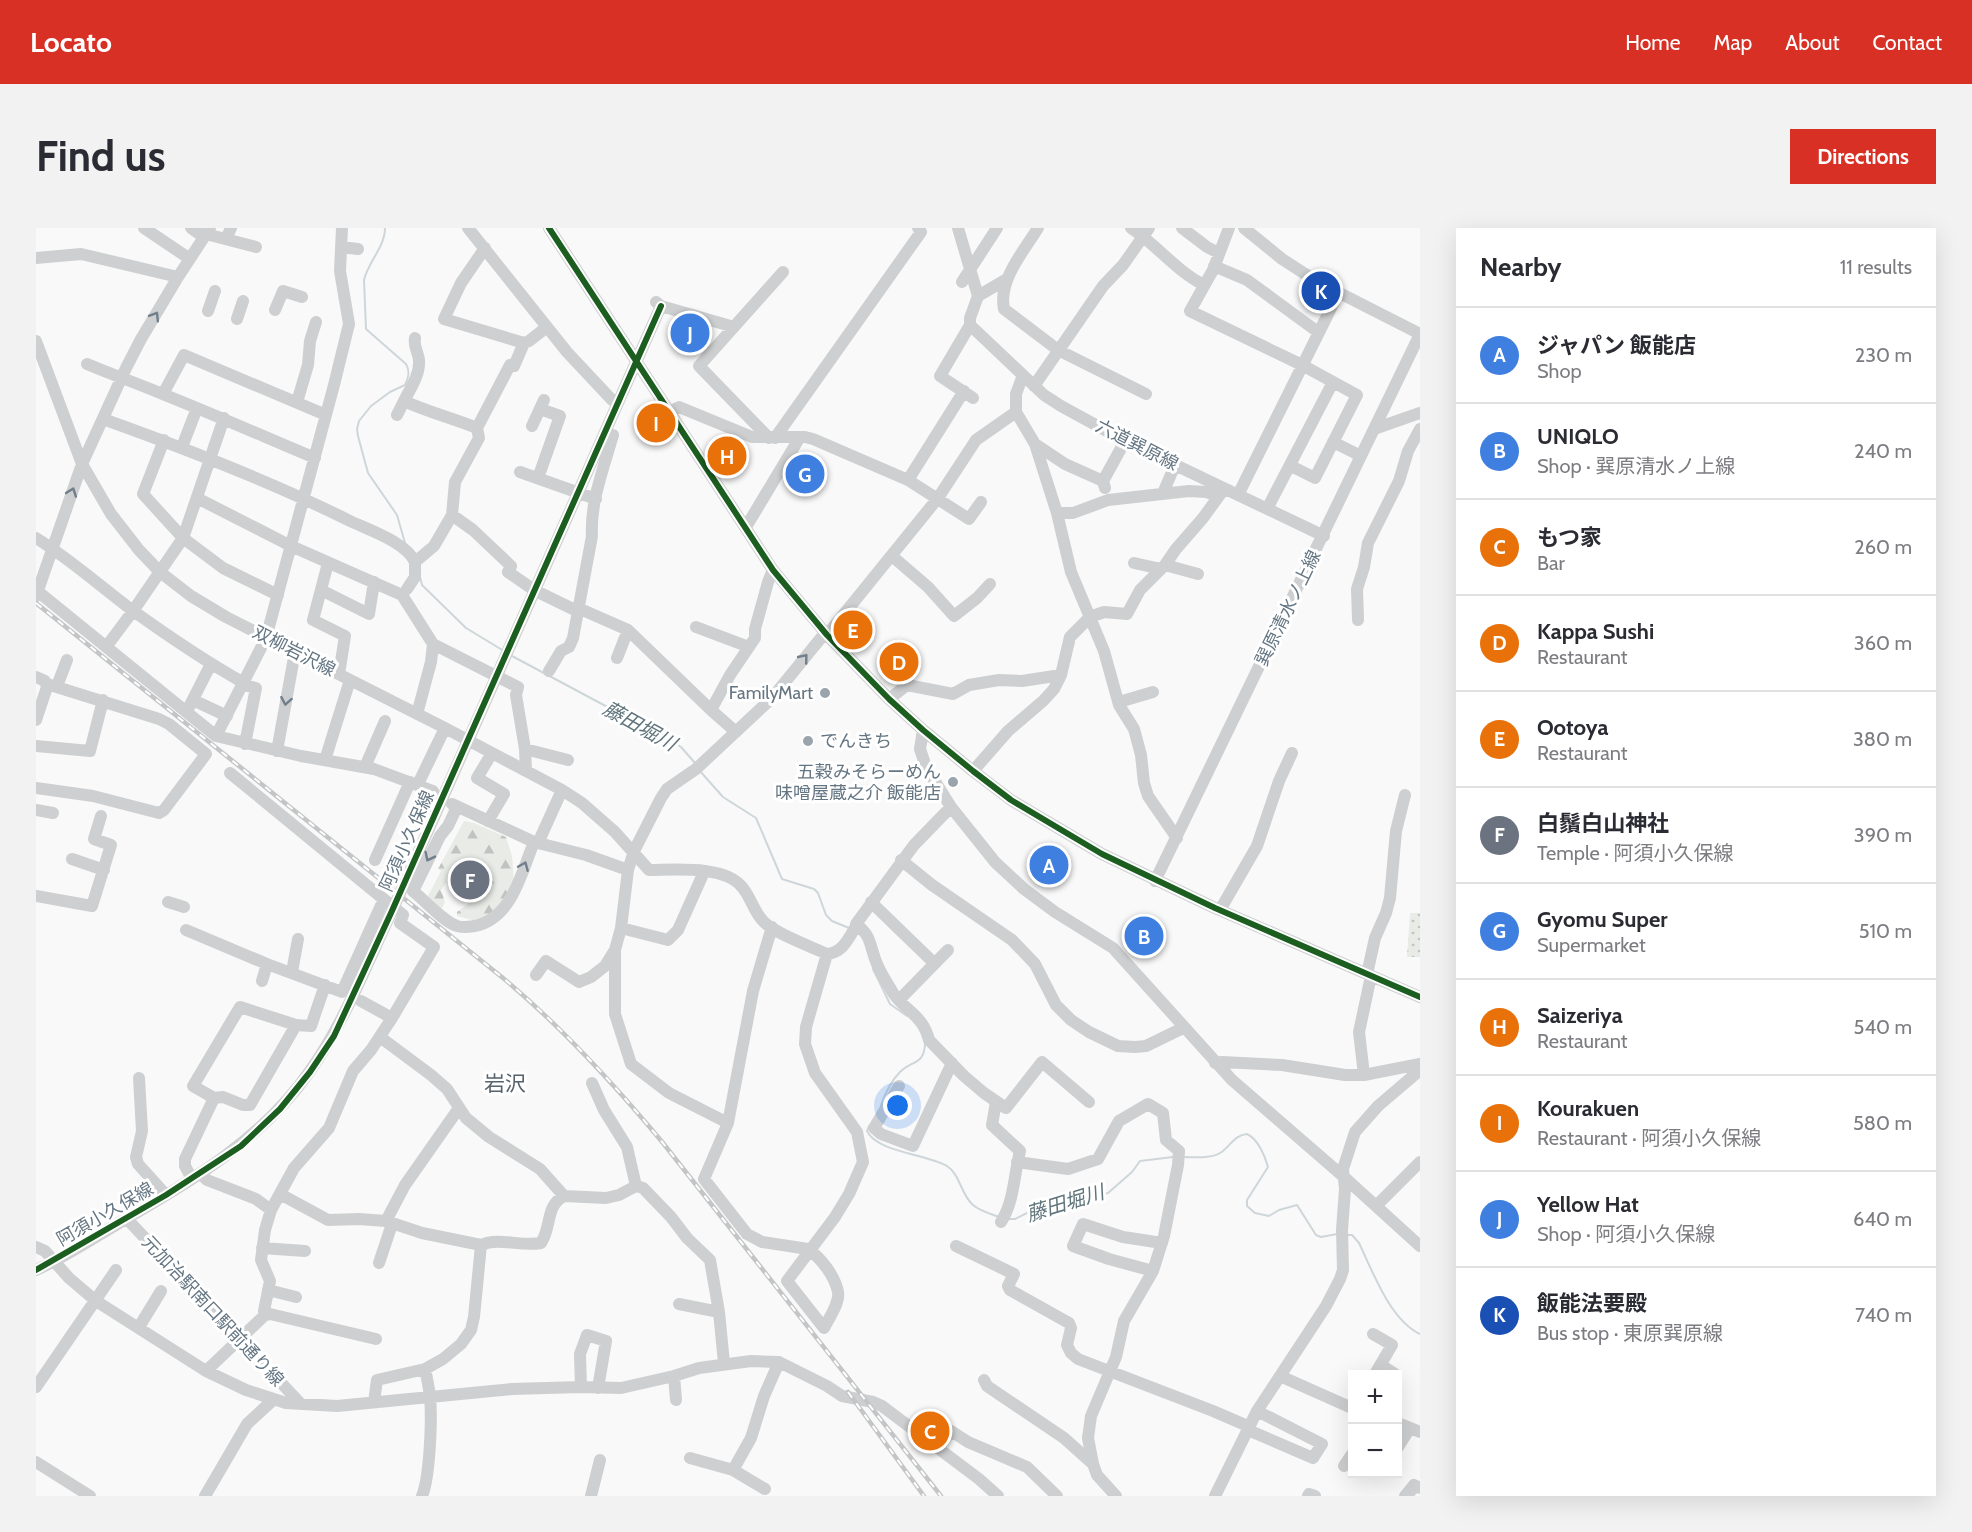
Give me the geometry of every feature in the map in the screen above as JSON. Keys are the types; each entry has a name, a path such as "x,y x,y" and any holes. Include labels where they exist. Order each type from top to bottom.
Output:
{"street":[{"path":"144,228 190,259"},
{"path":"191,228 207,233 228,234 256,248"},
{"path":"216,736 266,638 305,499 349,324 340,271 342,228"},
{"path":"468,228 547,327 612,400"},
{"path":"549,228 773,570 826,634 889,699 923,730 1011,800 1052,826 1155,881 1420,997"},
{"path":"772,438 921,232 918,228"},
{"path":"958,228 978,296"},
{"path":"962,282 997,228"},
{"path":"1038,228 1006,279 1002,302 1004,309 1058,350 1146,394"},
{"path":"1131,228 1146,232 1178,268 1204,285"},
{"path":"1182,228 1219,253"},
{"path":"1229,228 1214,266 1190,310 1302,365 1357,396 1316,478 1291,466"},
{"path":"1244,228 1282,259 1338,294 1420,334"},
{"path":"1034,386 1103,286 1123,265 1146,232"},
{"path":"207,233 141,339 121,379 82,464 37,593 188,711 216,736 277,751 365,766 433,791"},
{"path":"341,247 358,249"},
{"path":"485,248 461,283 444,319 524,343 547,327"},
{"path":"36,258 81,254 178,277"},
{"path":"1214,266 1247,280 1318,332"},
{"path":"772,438 699,366 783,272"},
{"path":"908,480 968,395 940,376 970,325 973,306 978,296 1006,279"},
{"path":"208,311 215,291"},
{"path":"275,310 284,291 302,297"},
{"path":"1238,495 1338,294"},
{"path":"237,319 243,301"},
{"name":"阿須小久保線","path":"36,1270 197,1177 240,1146 280,1109 310,1072 334,1035 392,913 636,361 658,304 734,327"},
{"path":"297,402 308,365 310,341 316,322"},
{"name":"六道巽原線","path":"970,325 1044,395 1061,406 1222,492 1238,495 1324,536"},
{"name":"巽原清水ノ上線","path":"1155,881 1420,334"},
{"path":"397,416 418,373 420,360 414,344 415,338"},
{"name":"双柳岩沢線","path":"36,341 40,359 82,464 98,494 122,530 160,572 191,596 266,638 562,790 600,818 634,851 649,870 704,872"},
{"path":"407,589 415,577 417,560 434,546 452,515 455,482 480,438 477,428 510,365 514,366 524,343"},
{"path":"163,394 184,355 326,415"},
{"path":"87,364 224,418 315,458"},
{"path":"1023,375 1016,394 1016,412 1035,444 1057,513 1071,572 1104,651 1119,702 1134,729 1148,796 1177,838"},
{"path":"1267,509 1333,382"},
{"path":"404,401 438,416 446,416 477,428"},
{"path":"532,426 542,404 560,416 538,478"},
{"path":"669,412 678,407 705,416 748,436 813,439 908,480 969,519 981,502"},
{"path":"182,447 196,408"},
{"path":"728,1123 669,1094 631,1064 615,1014 615,950 621,928 628,870 634,851 667,789 699,766 772,698 938,498 976,440 1016,412"},
{"path":"1374,429 1420,413"},
{"path":"106,647 183,538 224,418"},
{"path":"103,419 210,458 305,499 402,546 417,560"},
{"path":"1358,620 1357,589 1368,543 1399,481 1408,451 1420,429"},
{"path":"549,671 561,651 569,646 573,638 592,536 591,524 613,435"},
{"path":"746,527 800,437"},
{"path":"164,441 143,494 183,538 223,568 278,595"},
{"path":"1108,500 1103,482 1125,441"},
{"path":"1334,442 1361,456"},
{"path":"1035,444 1065,464 1103,482"},
{"path":"1163,494 1175,465"},
{"path":"520,471 596,499"},
{"path":"1057,513 1072,513 1108,500 1196,490 1222,492"},
{"path":"973,771 1008,731 1054,689 1061,675 1070,637 1090,617 1104,612 1127,614 1140,590 1163,567 1222,492"},
{"path":"197,498 291,546 402,595 433,644 518,687 516,695 525,749 526,771"},
{"path":"452,515 474,530 511,566 508,572 534,590 628,630 736,732"},
{"path":"36,538 211,664 244,684 256,688 245,744"},
{"path":"892,555 928,587 954,616 990,585"},
{"path":"1134,562 1198,574"},
{"path":"325,760 345,677 345,636 313,620 328,563"},
{"path":"711,710 730,675 755,638 755,629 773,570"},
{"path":"321,590 369,614 374,582"},
{"path":"696,627 749,647"},
{"path":"617,658 628,630"},
{"path":"417,714 431,662 433,644"},
{"path":"277,751 295,651"},
{"path":"36,720 52,685 67,660"},
{"path":"188,711 211,664"},
{"path":"889,699 907,685 953,694 969,685 1061,675"},
{"path":"36,677 52,685 159,719 169,724 206,754 164,810 159,813 93,796 36,788"},
{"path":"1119,702 1153,692"},
{"path":"36,746 90,751 103,700"},
{"path":"194,700 226,716"},
{"path":"365,766 385,721"},
{"path":"375,860 445,728"},
{"path":"923,730 920,740 922,758 951,807 995,862 1024,890 1113,948 1183,1028 1251,1099 1344,1177 1420,1246"},
{"path":"525,749 568,760"},
{"path":"488,821 504,794 477,778 492,753"},
{"path":"1220,910 1257,846 1292,753"},
{"path":"230,773 403,915 400,923 434,947 380,1037 353,1071 328,1128 294,1168 271,1210 261,1260 270,1281 264,1311 266,1315"},
{"path":"562,790 536,843 510,901 500,914 478,925 457,926 412,891 440,836 448,826 455,805 536,843 586,855 628,870"},
{"path":"1364,1075 1359,1032 1375,938 1390,898 1396,831 1405,795"},
{"path":"621,928 668,940 678,930 704,872 722,873 742,887 765,923 826,954 836,952 842,949 871,902 902,860 951,807"},
{"path":"36,810 53,813"},
{"path":"36,896 92,906 111,845 94,839 101,816"},
{"path":"72,859 104,870"},
{"path":"902,860 932,885 1012,940 1035,964 1056,1005 1071,1020 1089,1032 1118,1046 1135,1047 1146,1046 1183,1028"},
{"path":"186,930 342,992 384,901"},
{"path":"168,902 184,908"},
{"path":"871,902 934,963"},
{"path":"772,927 753,991 728,1123 704,1179 747,1234 762,1242 811,1251 824,1262 838,1292 824,1328 787,1281 811,1251 849,1194 863,1162 857,1132 815,1074 805,1044 806,1027 826,954"},
{"path":"855,928 867,933 878,966 898,1000 915,1013 927,1031 929,1040 964,1076 996,1102 1006,1108 1042,1062 1089,1102"},
{"path":"292,972 298,939"},
{"path":"536,975 546,961 579,982 605,966 615,950"},
{"path":"898,1000 948,950"},
{"path":"262,981 267,964"},
{"path":"296,1025 250,1105 223,1097 214,1098 193,1086 240,1007 296,1025 311,1026 325,985"},
{"path":"361,1000 392,1018"},
{"path":"380,1037 447,1089 466,1118 489,1137 540,1169 564,1196"},
{"path":"899,1086 874,1128 881,1134 913,1146 952,1063"},
{"path":"1215,1063 1282,1065 1345,1075 1364,1075 1420,1064"},
{"path":"1215,1496 1257,1411 1337,1287 1342,1270 1343,1169 1355,1132 1377,1106 1420,1070"},
{"path":"139,1078 142,1131 136,1157 138,1164 166,1195"},
{"path":"592,1083 604,1110 627,1147 636,1186"},
{"path":"214,1098 185,1159 185,1166 197,1177 256,1199 271,1210"},
{"path":"996,1102 992,1125 1020,1151 1011,1205 1004,1218"},
{"path":"1017,1162 1068,1169 1098,1159 1119,1121 1148,1104 1163,1113 1166,1140 1179,1151 1162,1243 1153,1270 1125,1322 1116,1357 1089,1426 1088,1438 1096,1475 1116,1496"},
{"path":"379,1263 389,1223 405,1185 459,1108"},
{"path":"1376,1206 1420,1162"},
{"path":"280,1194 328,1220 359,1219 389,1223 430,1235 481,1245 490,1241 516,1244 541,1243 551,1208 557,1200 564,1196 606,1197 619,1195 636,1186 644,1188 671,1216 687,1238 710,1260 724,1363"},
{"name":"元加治駅南口駅前通り線","path":"127,1219 300,1403"},
{"path":"1153,1270 1108,1259 1072,1246 1083,1224 1123,1237 1162,1243"},
{"path":"374,1402 377,1380 425,1369 443,1359 461,1344 471,1330 481,1245"},
{"path":"956,1246 1014,1274 1008,1286 1010,1290 1069,1323 1071,1328 1067,1345 1078,1359 1249,1428 1313,1458 1322,1444 1257,1411"},
{"path":"36,1247 45,1251 69,1278 96,1301 206,1371 273,1400 338,1406 512,1389 639,1385 724,1363 778,1362 842,1396 878,1404 939,1448 998,1496"},
{"path":"262,1248 305,1251"},
{"path":"36,1387 116,1270"},
{"path":"268,1290 296,1297"},
{"path":"139,1327 161,1291"},
{"path":"679,1304 718,1311"},
{"path":"206,1371 266,1315 270,1314 376,1339"},
{"path":"1373,1334 1392,1346 1378,1370"},
{"path":"581,1387 580,1354 587,1335 606,1341 598,1388"},
{"path":"733,1470 751,1438 764,1396 778,1362"},
{"path":"422,1496 426,1488 429,1465 430,1398 425,1369"},
{"path":"674,1376 676,1400"},
{"path":"1280,1376 1348,1406"},
{"path":"984,1380 987,1386 1055,1432 1093,1464"},
{"path":"205,1496 247,1424 273,1400"},
{"path":"1400,1424 1415,1430 1402,1443"},
{"path":"939,1448 951,1431 968,1442 1027,1467 1057,1496"},
{"path":"690,1458 733,1470 765,1489"},
{"path":"591,1496 600,1460"},
{"path":"1344,1466 1348,1461"},
{"path":"36,1462 90,1496"},
{"path":"1405,1496 1417,1487"},
{"path":"1308,1496 1309,1494 1315,1496"}],"green space":[{"path":"464,821 506,837 512,856 514,882 500,908 476,921 457,916 457,912 468,904 466,895 458,894 452,886 446,883 441,890 445,902 440,912 427,898 441,871 438,869"},
{"path":"1410,913 1420,913 1420,957 1407,957"}],"waterway":[{"name":"藤田堀川","path":"385,228 382,242 364,280 366,329 406,364 408,374 405,385 390,392 371,406 359,421 357,429 368,473 397,515 405,543"},
{"name":"藤田堀川","path":"420,577 422,585 466,628 504,651"},
{"name":"藤田堀川","path":"512,656 673,742 681,747 695,763"},
{"name":"藤田堀川","path":"699,770 723,797 756,818 782,879 814,889 818,893 826,915 832,921 849,928"},
{"name":"藤田堀川","path":"873,969 890,1004 907,1016"},
{"name":"藤田堀川","path":"881,1105 897,1076 923,1055 925,1042"},
{"name":"藤田堀川","path":"869,1126 867,1131 881,1144 947,1166 955,1174 973,1205 999,1217"},
{"name":"藤田堀川","path":"1182,1157 1216,1155 1239,1137 1247,1134 1258,1144 1268,1167 1247,1200 1247,1206 1255,1213 1269,1216 1279,1210 1297,1205 1316,1235 1321,1237 1337,1234"},
{"name":"藤田堀川","path":"1007,1219 1015,1219 1033,1210 1108,1193 1132,1172 1140,1161 1173,1157"},
{"name":"藤田堀川","path":"1346,1235 1352,1235 1359,1243 1391,1307 1409,1327 1420,1334"},
{"name":"藤田堀川","path":"1413,1496 1418,1491"}],"railway":[{"path":"36,603 503,978 567,1037 607,1078 663,1143 941,1496"},
{"path":"848,1392 924,1496"}],"cycle path":[{"path":"549,228 773,570 827,635 889,699 923,730 1011,800 1102,854 1215,908 1420,997"},
{"path":"36,1270 166,1195 241,1146 280,1109 310,1072 334,1036 661,306"}],"place":[{"name":"飯能法要殿","path":"1321,291"},
{"name":"Yellow Hat","path":"690,333"},
{"name":"Kourakuen","path":"656,423"},
{"name":"Saizeriya","path":"727,456"},
{"name":"Gyomu Super","path":"805,474"},
{"name":"Ootoya","path":"853,630"},
{"name":"Kappa Sushi","path":"899,662"},
{"name":"FamilyMart","path":"825,693"},
{"name":"でんきち","path":"808,741"},
{"name":"五穀みそらーめん 味噌屋蔵之介 飯能店","path":"953,782"},
{"name":"ジャパン 飯能店","path":"1049,865"},
{"name":"白鬚白山神社","path":"470,880"},
{"name":"UNIQLO","path":"1144,936"},
{"name":"もつ家","path":"930,1431"}],"district":[{"name":"岩沢","path":"505,1084"}]}
